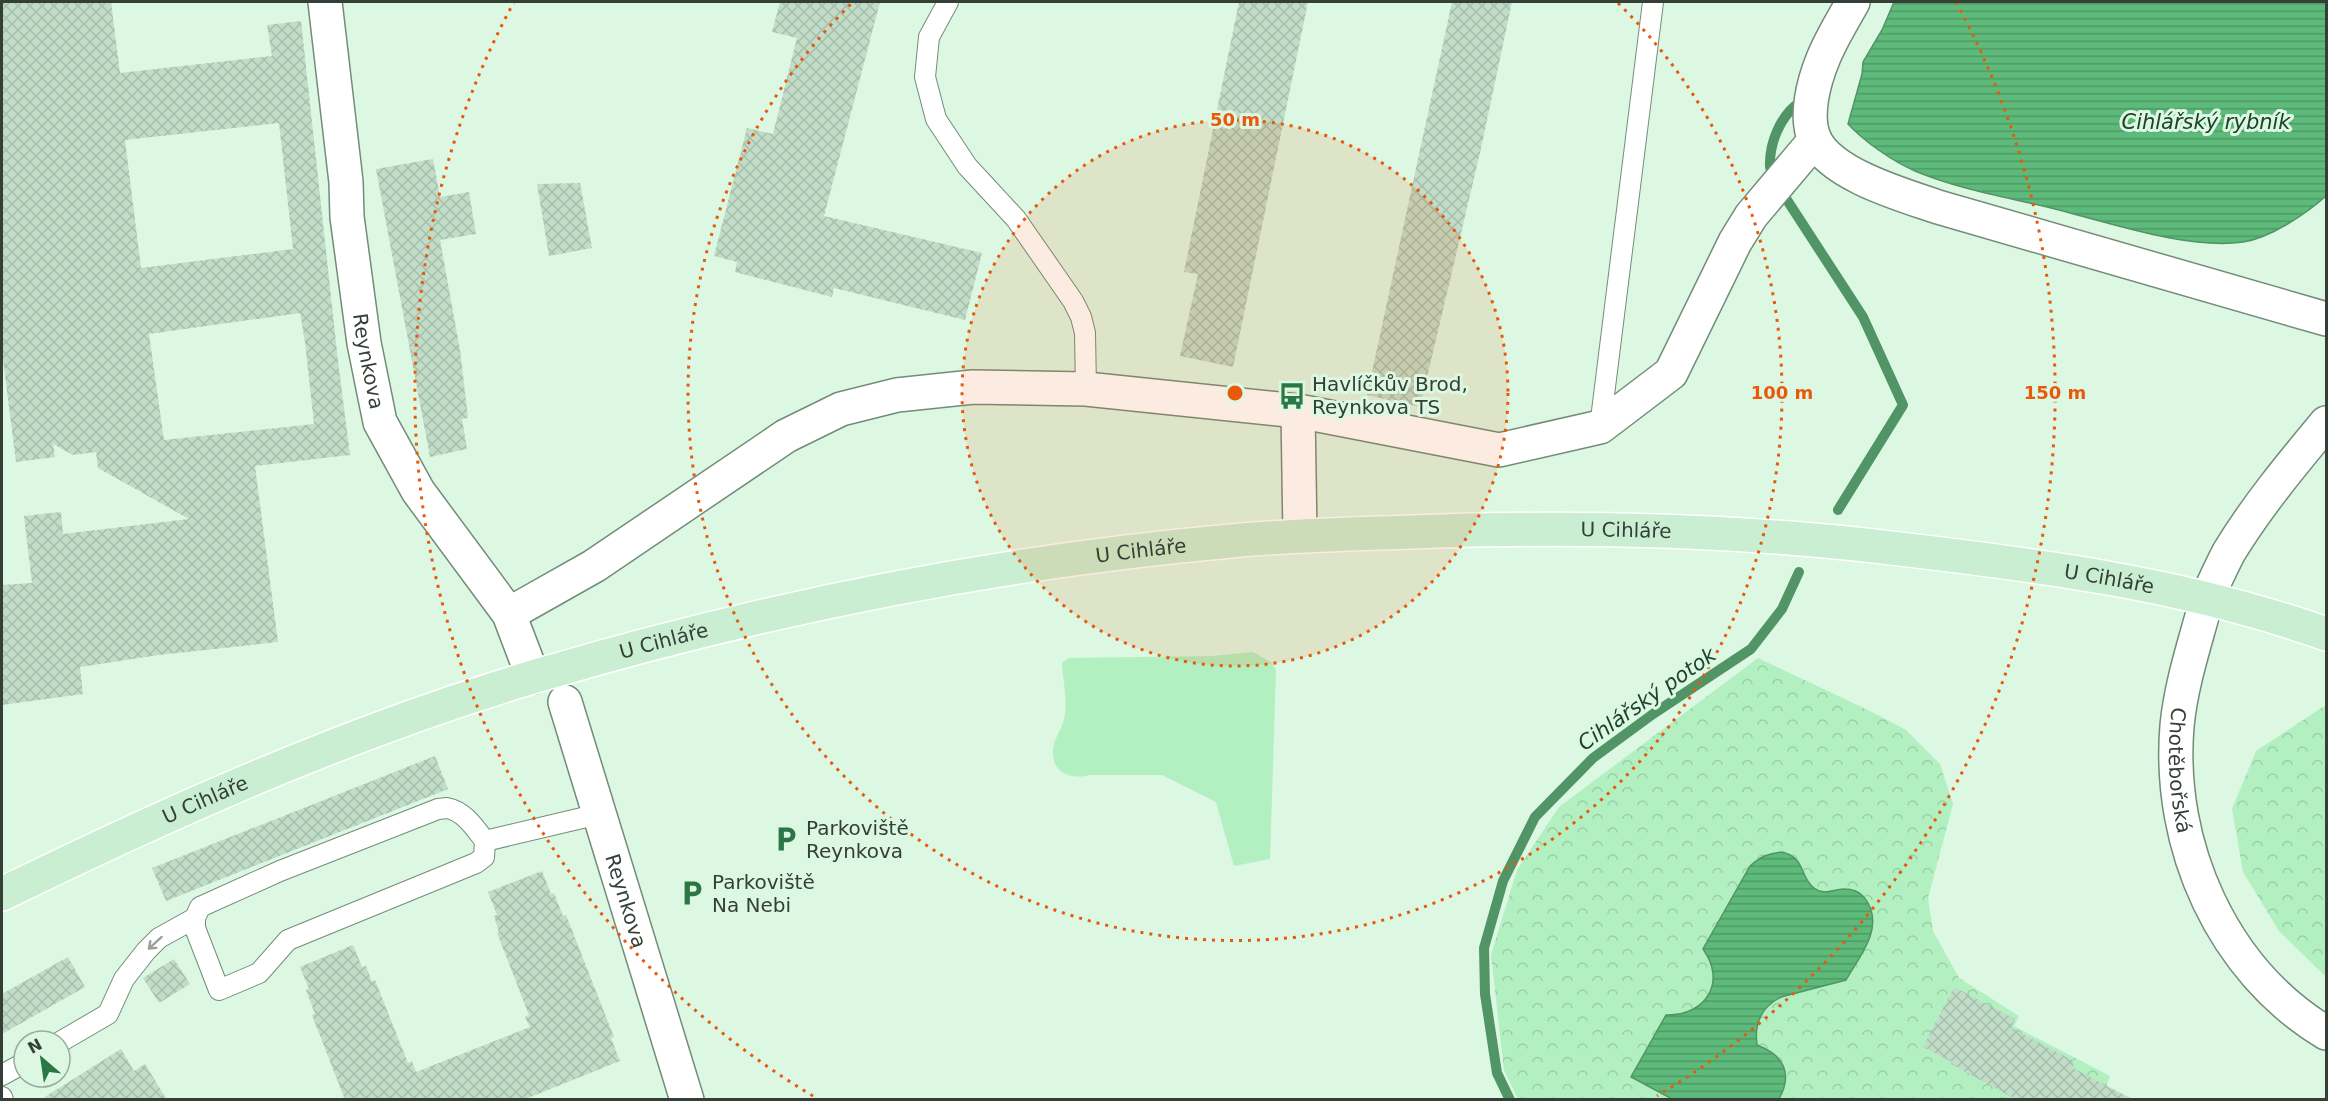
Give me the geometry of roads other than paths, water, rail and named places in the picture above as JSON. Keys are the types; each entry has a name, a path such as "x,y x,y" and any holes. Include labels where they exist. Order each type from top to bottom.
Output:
{"main road":[{"name":"U Cihláře","path":"2,894 119,837 270,772 392,724 533,677 728,624 855,596 1089,556 1300,536 1491,529 1725,533 1840,542 2103,576 2207,598 2326,634"}],"street":[{"name":"Reynkova","path":"325,2 347,217 364,343 380,422 418,491 509,614 533,677"},
{"path":"1852,2 1824,57 1814,86 1811,112 1811,128 1815,140 1831,159 1842,167 1898,193 1938,207 2326,319"},
{"path":"509,614 594,566 759,452 811,422 841,409 887,397 937,389 1026,386 1086,389 1298,411 1499,450 1600,427 1671,373 1735,243 1751,216 1815,140"},
{"path":"1298,411 1300,536"},
{"name":"Chotěbořská","path":"2326,423 2248,523 2228,554 2207,598 2182,694 2177,725 2176,778 2185,835 2193,862 2216,915 2247,963 2285,1003 2326,1033"},
{"name":"Reynkova","path":"565,702 687,1100"}],"lane":[{"path":"948,2 929,37 925,77 936,120 967,166 1016,219 1073,302 1081,317 1085,333 1086,389"},
{"path":"1600,427 1653,2"},
{"path":"438,809 455,810 485,841 484,857 476,863 288,940 260,973 219,990 195,928 195,918 200,908 217,898 438,809"},
{"path":"485,841 599,814"},
{"path":"72,1035 108,1014 124,979 159,938 195,918"}],"water":[{"name":"Cihlářský rybník","path":"1894,2 2326,2 2326,196 2287,224 2265,236 2243,242 2197,242 2147,233 1982,192 1915,171 1879,150 1848,124 1862,74 1863,62 1882,30"},
{"path":"1782,852 1795,858 1809,883 1818,891 1849,889 1856,891 1868,903 1873,923 1863,953 1846,980 1781,997 1768,1006 1760,1016 1756,1037 1757,1045 1780,1060 1785,1074 1779,1099 1672,1099 1631,1077 1666,1015 1692,1010 1708,995 1713,973 1710,961 1703,949 1750,866 1765,856"}],"waterway":[{"path":"1770,167 1771,149 1777,131 1786,115 1799,103"},
{"path":"1787,200 1863,317 1903,405 1838,510"},
{"name":"Cihlářský potok","path":"1510,1100 1497,1073 1485,994 1484,948 1503,881 1535,817 1593,758 1653,714 1751,649 1782,609 1799,572"}],"place":[{"name":"Havlíčkův Brod, Reynkova TS","path":"1292,396"},
{"name":"Parkoviště Reynkova","path":"786,839"},
{"name":"Parkoviště Na Nebi","path":"692,893"}]}
